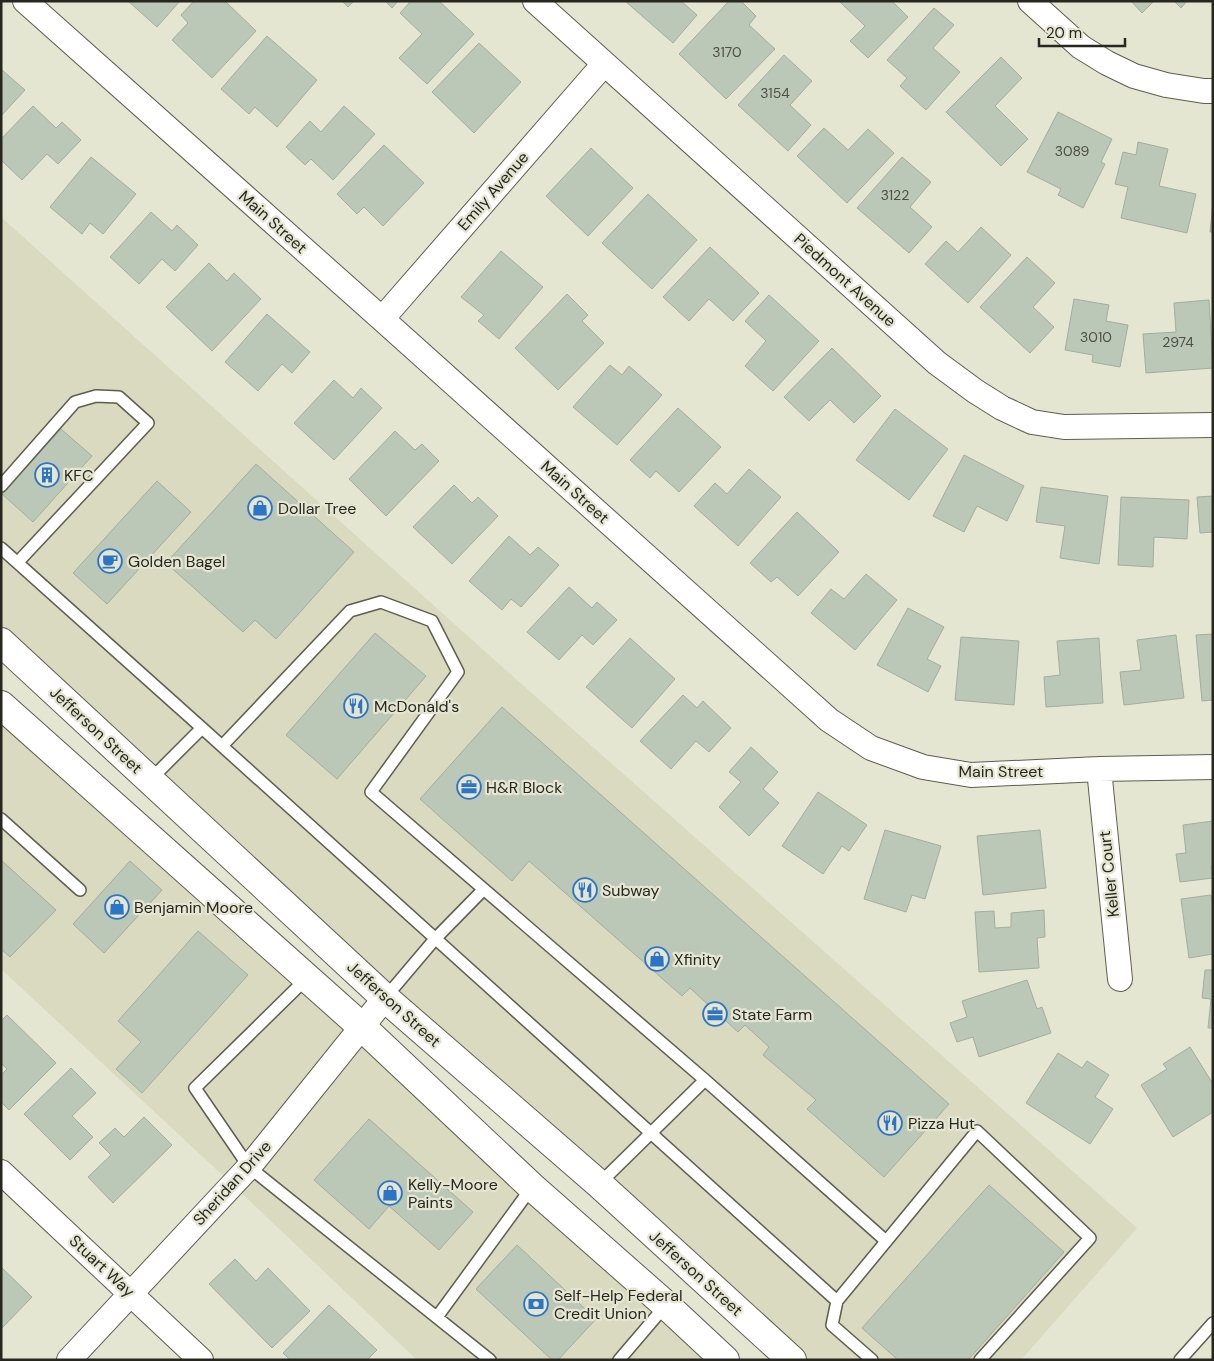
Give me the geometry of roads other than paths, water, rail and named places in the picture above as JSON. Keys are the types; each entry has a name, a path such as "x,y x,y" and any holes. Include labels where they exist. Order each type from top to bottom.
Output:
{"main road":[{"name":"Jefferson Street","path":"1,642 386,998 599,1184 792,1360"},
{"path":"1,705 307,978 532,1187 666,1305 725,1360"}],"street":[{"name":"Main Street","path":"25,1 382,318 829,720 871,748 922,767 971,775 1099,769 1213,767"},
{"name":"Piedmont Avenue","path":"535,1 937,363 1002,408 1032,422 1064,427 1213,425"},
{"path":"1030,1 1081,47 1134,76 1166,86 1213,91"},
{"name":"Emily Avenue","path":"382,318 604,64"},
{"name":"Keller Court","path":"1099,769 1120,979"},
{"name":"Sheridan Drive","path":"69,1360 249,1167 386,998"},
{"name":"Stuart Way","path":"1,1172 202,1360"}],"lane":[{"path":"1,486 75,402 96,396 119,397 148,423 18,562"},
{"path":"1,548 837,1301"},
{"path":"222,746 350,611 381,602 432,621 458,672 371,792 705,1080 886,1241"},
{"path":"150,780 202,728"},
{"path":"1,819 80,890"},
{"path":"386,998 435,939 483,890"},
{"path":"307,978 195,1088 249,1167 490,1360"},
{"path":"599,1184 705,1080"},
{"path":"872,1360 832,1325 837,1301 977,1131 1090,1238 980,1360"},
{"path":"437,1317 532,1187"},
{"path":"619,1360 666,1305"},
{"path":"1180,1360 1213,1323"}],"place":[{"name":"KFC","path":"47,475"},
{"name":"Dollar Tree","path":"260,508"},
{"name":"Golden Bagel","path":"110,561"},
{"name":"McDonald's","path":"356,706"},
{"name":"H&R Block","path":"469,787"},
{"name":"Subway","path":"585,890"},
{"name":"Benjamin Moore","path":"117,907"},
{"name":"Xfinity","path":"657,959"},
{"name":"State Farm","path":"715,1014"},
{"name":"Pizza Hut","path":"890,1123"},
{"name":"Kelly-Moore Paints","path":"390,1193"},
{"name":"Self-Help Federal Credit Union","path":"536,1304"}]}
